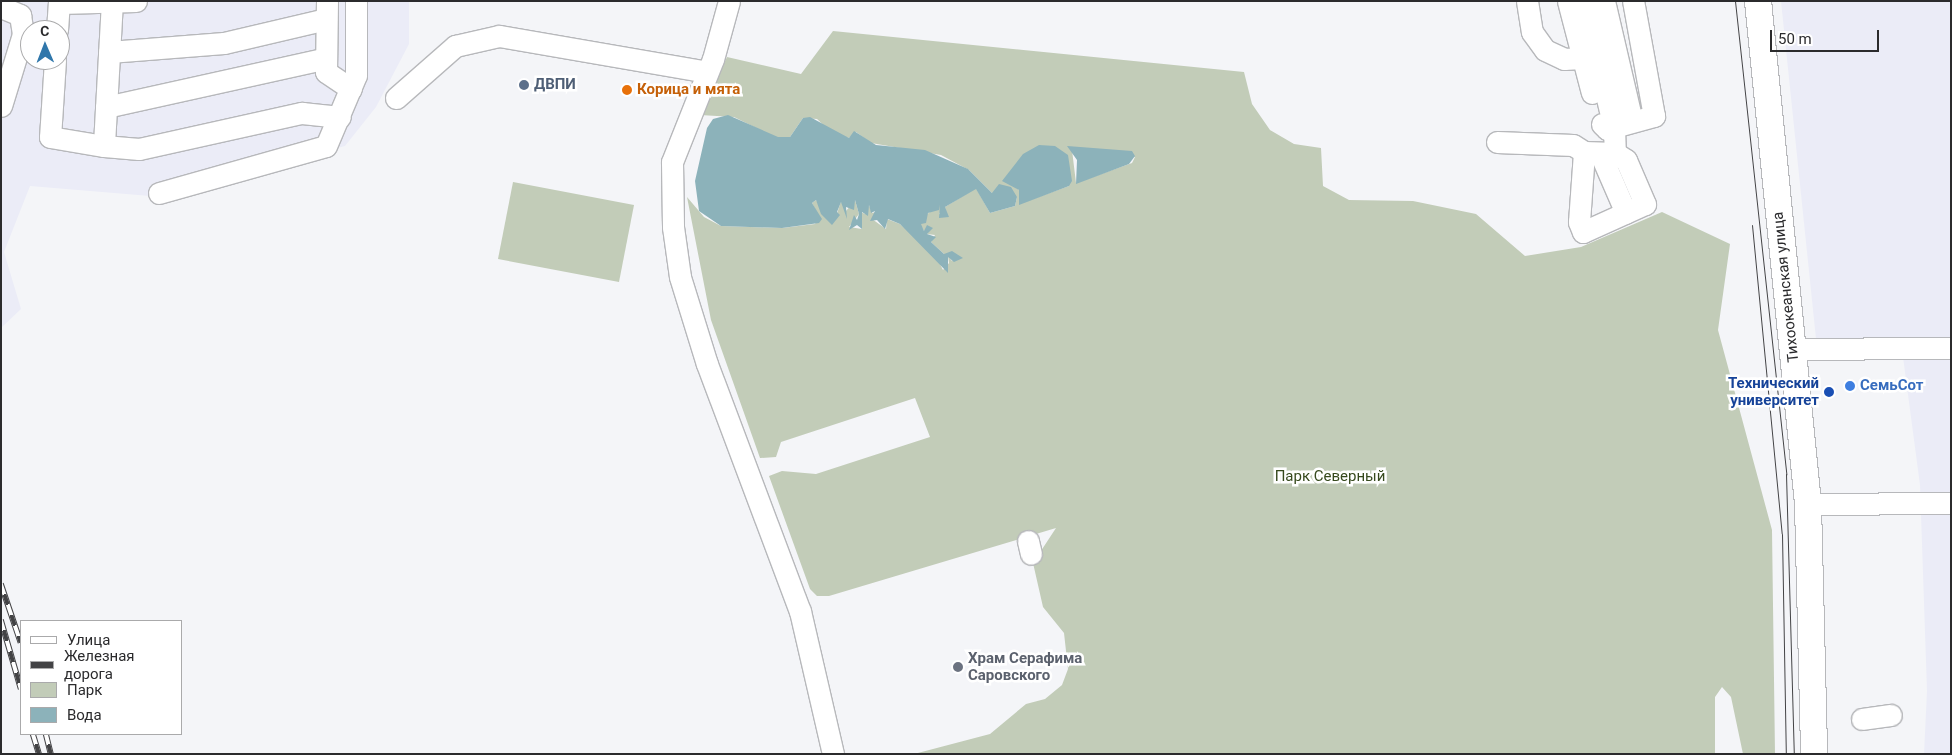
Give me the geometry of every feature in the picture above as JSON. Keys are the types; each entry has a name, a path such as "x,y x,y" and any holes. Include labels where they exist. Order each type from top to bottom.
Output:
{"main road":[{"name":"Тихоокеанская улица","path":"1758,1 1808,504 1814,754"}],"lane":[{"path":"58,20 59,2 136,1"},
{"path":"159,193 326,146 340,117 356,75 356,1"},
{"path":"729,1 708,72 672,162 671,205 680,277 707,364 800,611 833,754"},
{"path":"1527,1 1532,32 1545,50 1564,59 1582,58"},
{"path":"1568,1 1600,122 1607,129 1633,122"},
{"path":"1584,1 1633,122"},
{"path":"1604,1 1633,122"},
{"path":"1624,1 1633,122"},
{"path":"1633,1 1633,122"},
{"path":"104,146 112,2"},
{"path":"1,7 20,15 23,34 1,106"},
{"path":"109,52 224,43 326,10 323,59 326,72 351,89"},
{"path":"396,98 455,46 499,36 708,72"},
{"path":"106,107 323,59"},
{"path":"54,70 50,137 104,146 139,149 302,113 340,117"},
{"path":"1497,142 1589,156 1626,160 1645,203 1583,232 1579,218 1589,156 1633,122"},
{"path":"1793,349 1951,348"},
{"path":"1808,504 1951,503"},
{"path":"1862,719 1891,715"}],"shaded area":[{"path":"1,1 409,1 409,44 376,107 345,146 264,167 174,198 30,186 4,252 21,309 1,328"},
{"path":"1781,1 1951,1 1951,754 1924,754 1927,691 1920,485 1903,357 1818,358"}],"green space":[{"name":"Парк Северный","path":"833,31 1244,72 1252,104 1270,130 1294,144 1321,148 1323,186 1349,200 1413,201 1476,214 1525,256 1581,247 1662,212 1730,244 1718,330 1772,530 1775,754 1743,754 1731,697 1722,687 1715,697 1715,754 914,754 990,734 1026,704 1045,699 1062,685 1068,669 1064,633 1043,607 1033,563 1056,528 829,596 817,596 810,589 769,476 782,471 816,474 930,437 915,398 781,442 776,457 760,458 711,320 687,197 704,217 721,226 782,228 815,224 819,217 812,203 816,200 827,219 835,220 841,201 846,211 855,200 859,214 849,227 862,229 861,212 865,214 869,205 872,213 876,212 872,219 886,229 887,219 900,224 936,256 943,270 949,263 948,256 952,261 958,255 944,254 931,242 935,235 927,234 931,228 924,231 920,224 926,215 939,205 943,207 939,214 946,216 945,207 976,188 990,213 1015,206 1017,197 992,193 969,170 941,155 871,143 856,132 849,138 832,133 817,119 803,118 790,137 777,138 734,117 700,115 727,57 801,74","holes":["1072,150 1135,157 1132,163 1076,183","1009,182 1069,186 1019,204 1019,190"]},
{"path":"513,182 634,205 619,282 498,259"}],"water":[{"path":"728,115 778,137 790,137 803,118 810,117 849,138 854,131 876,145 925,150 968,169 992,193 999,184 1011,187 1017,197 1015,206 990,213 976,189 945,207 949,217 939,218 940,205 939,210 928,213 926,223 921,224 924,231 927,225 933,228 927,234 936,237 931,242 944,254 952,251 963,258 954,262 948,257 948,273 900,224 888,219 885,229 877,220 870,221 875,211 871,213 869,205 868,216 862,212 862,229 857,225 849,230 854,215 857,220 859,214 855,200 854,210 846,207 847,219 841,202 837,212 840,215 832,225 821,214 816,200 812,203 822,219 819,223 782,228 721,226 699,211 695,181 707,128 713,119"},
{"path":"1039,145 1055,146 1068,155 1072,181 1069,186 1019,205 1019,190 1002,181 1023,154"},
{"path":"1067,146 1132,151 1135,156 1129,164 1076,184 1077,160"}],"tram line":[{"path":"1735,1 1786,474 1794,754"},
{"path":"1752,225 1782,534 1786,754"}],"railway":[{"path":"1,584 20,640"},
{"path":"1,620 20,686"},
{"path":"33,735 39,754"},
{"path":"46,735 51,754"}],"place":[{"name":"ДВПИ","path":"524,85"},
{"name":"Корица и мята","path":"627,90"},
{"name":"СемьСот","path":"1850,386"},
{"name":"Технический университет","path":"1829,392"},
{"name":"Храм Серафима Саровского","path":"958,667"}]}
